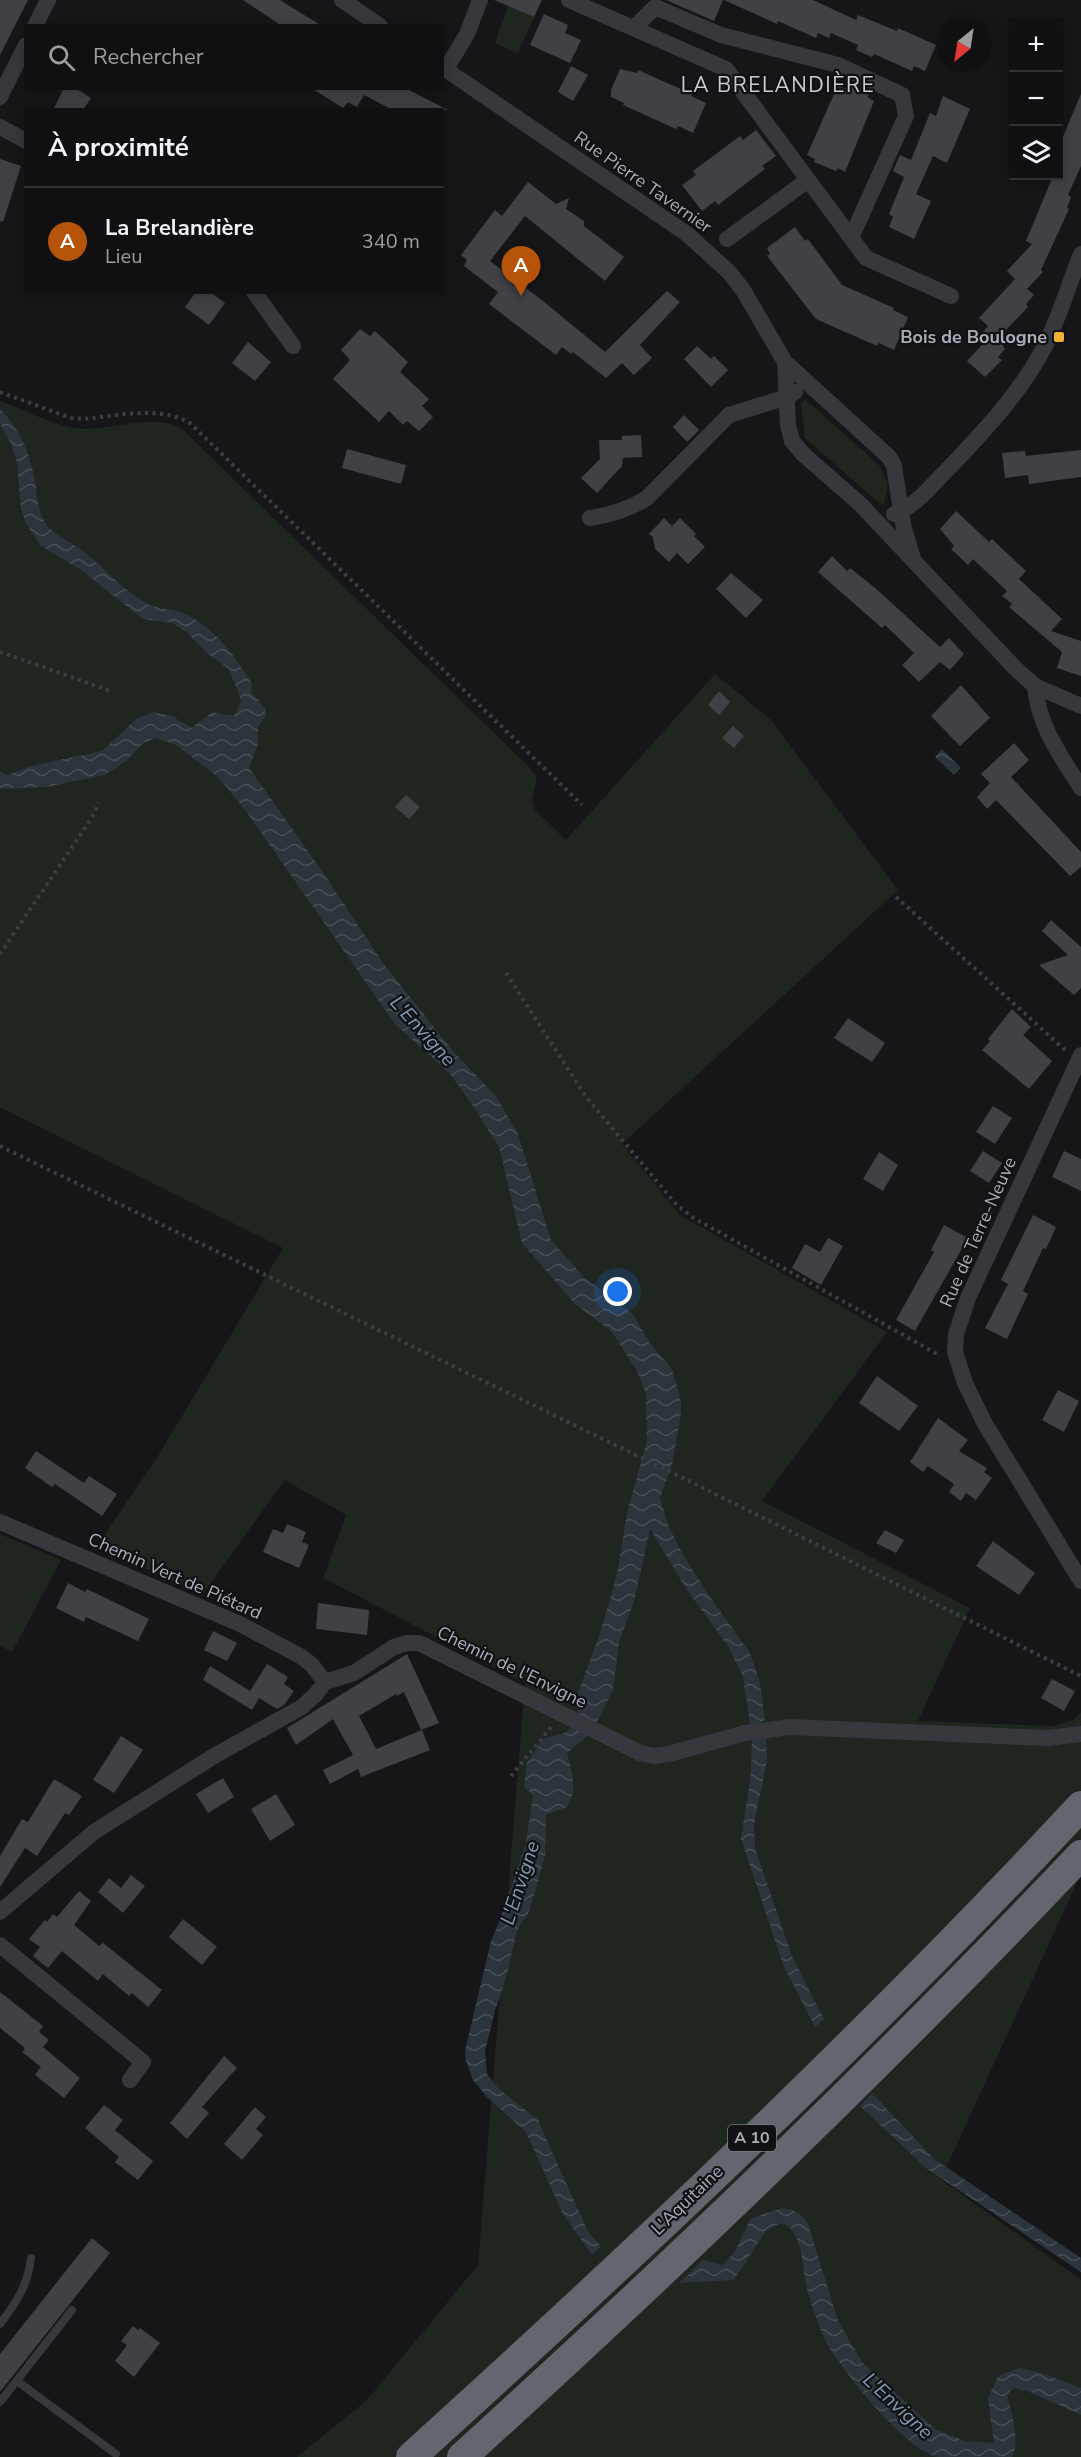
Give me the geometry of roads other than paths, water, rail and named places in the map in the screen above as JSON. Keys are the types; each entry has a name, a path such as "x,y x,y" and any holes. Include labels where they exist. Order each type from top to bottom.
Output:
{"highway":[{"name":"L'Aquitaine","path":"411,2457 584,2299 798,2094 1081,1806"},
{"name":"L'Aquitaine","path":"462,2457 607,2324 824,2116 1081,1855"}],"street":[{"path":"36,24 48,0"},
{"path":"342,0 377,24"},
{"path":"444,68 467,34 480,0"},
{"path":"569,0 726,69 867,258 951,296"},
{"path":"634,28 655,7 721,35 838,64 902,95 906,116 851,238"},
{"path":"0,97 24,49"},
{"name":"Rue Pierre Tavernier","path":"444,68 687,234 729,272 785,362 889,457 894,466 904,529 912,558"},
{"path":"0,127 24,140"},
{"path":"727,239 808,180"},
{"path":"877,521 902,512 991,423 1013,396 1046,343 1081,254"},
{"path":"255,294 293,346"},
{"name":"Rue Pierre Tavernier","path":"785,362 788,425 792,441 803,454 877,521 1017,670 1035,686 1081,706"},
{"path":"590,518 613,515 633,507 646,498 729,415 787,397 801,389 813,389"},
{"path":"1035,686 1039,714 1045,729 1081,788"},
{"name":"Rue de Terre-Neuve","path":"1080,1058 968,1298 956,1334 957,1359 965,1383 986,1424 1081,1581"},
{"name":"Chemin Vert de Piétard","path":"0,1521 240,1624 302,1657 312,1665 325,1682"},
{"name":"Chemin de l'Envigne","path":"325,1682 354,1673 394,1647 407,1643 419,1643 640,1753 654,1756 746,1733 810,1727 1048,1738 1081,1734"},
{"path":"0,1912 94,1832 214,1756 303,1707 325,1682"},
{"path":"0,1945 143,2062 130,2080"}],"lane":[{"path":"0,2324 21,2294 29,2276 31,2258"},
{"path":"0,2402 72,2310"},
{"path":"17,2380 117,2454"}],"water":[{"name":"L'Envigne","path":"0,409 13,424 26,449 41,514 51,530 83,551 140,599 152,606 183,613 204,626 223,643 238,663 252,684 251,692 265,708 266,716 258,727 258,744 249,768 327,878 383,963 453,1051 496,1096 518,1134 551,1240 585,1278 633,1314 649,1342 672,1369 681,1401 681,1414 672,1464 660,1498 668,1525 682,1553 750,1653 760,1683 765,1719 761,1723 766,1736 767,1761 754,1824 755,1848 792,1956 824,2019 815,2027 784,1967 741,1839 751,1773 752,1738 743,1677 728,1646 687,1590 650,1529 634,1602 619,1642 613,1690 592,1732 567,1753 573,1780 572,1794 567,1807 546,1815 545,1856 529,1912 517,1930 507,1975 485,2051 487,2074 498,2088 538,2120 588,2232 601,2246 592,2255 563,2214 526,2132 487,2097 473,2080 465,2051 491,1941 526,1843 533,1795 524,1787 527,1763 543,1739 567,1732 578,1714 578,1693 611,1596 627,1513 647,1441 646,1394 636,1369 612,1332 574,1303 522,1243 499,1147 473,1106 450,1074 395,1024 248,814 219,778 176,745 156,738 143,743 126,761 105,775 46,787 0,789 0,772 7,775 31,766 102,751 136,719 153,712 172,716 192,728 212,712 234,716 241,702 228,668 208,654 185,631 172,623 143,619 81,570 40,545 25,522 21,508 17,463 12,446 0,424"},
{"path":"942,749 961,768 954,775 935,757"},
{"path":"872,2093 934,2159 1081,2258 1081,2272 926,2168 860,2106"},
{"name":"L'Envigne","path":"783,2208 797,2213 808,2224 838,2321 862,2362 935,2429 965,2441 994,2443 988,2398 998,2376 1019,2368 1042,2373 1081,2388 1081,2415 1030,2392 1013,2388 1007,2395 1016,2443 1012,2457 938,2457 926,2452 911,2442 880,2412 832,2352 821,2332 810,2299 797,2239 789,2227 782,2223 767,2229 734,2280 679,2283 703,2260 723,2265 735,2251 751,2218"}],"place":[{"name":"La Brelandière","path":"521,296"},
{"name":"Bois de Boulogne","path":"1059,337"}],"district":[{"name":"LA BRELANDIÈRE","path":"778,85"}]}
